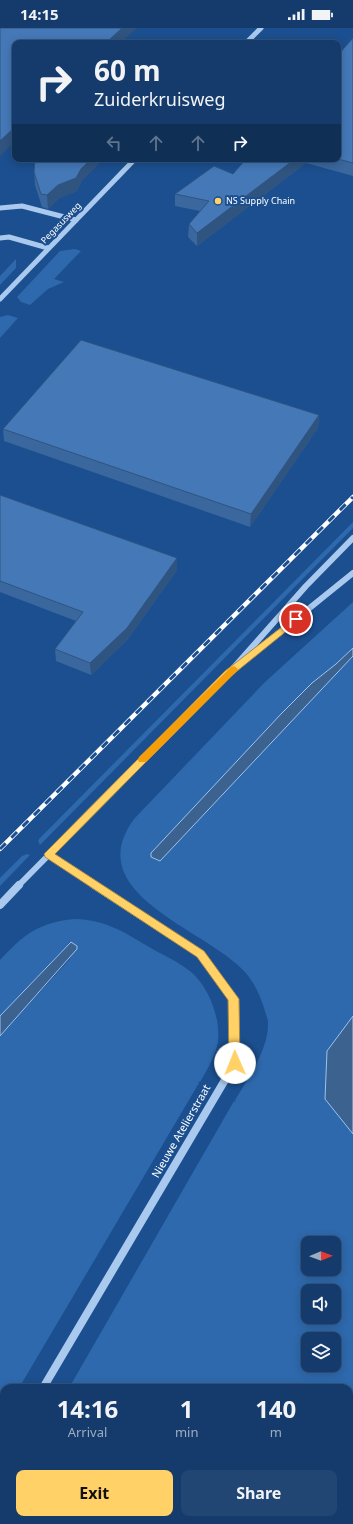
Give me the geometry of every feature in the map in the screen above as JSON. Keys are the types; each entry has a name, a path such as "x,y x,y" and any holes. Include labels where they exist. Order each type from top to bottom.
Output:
{"street":[{"path":"249,40 261,28"},
{"name":"Pegasusweg","path":"0,299 131,162"},
{"path":"0,208 22,206 76,220"},
{"path":"0,238 9,237 48,248"},
{"path":"0,905 48,854 228,674 306,586 353,538"},
{"path":"228,674 353,573"},
{"name":"Nieuwe Atelierstraat","path":"45,1384 235,1063 234,999 200,954 48,854"}],"shaded area":[{"path":"75,249 81,251 54,279 64,282 48,289 30,305 21,302 17,297 60,251"},
{"path":"16,259 16,268 0,285 0,276"},
{"path":"8,315 18,318 0,338 0,317"},
{"path":"353,522 353,528 40,845 38,841 39,839"},
{"path":"353,602 353,648 312,683 281,714 151,853 156,860 160,861 353,656 353,1016 327,1051 325,1099 353,1134 353,1384 71,1384 234,1101 236,1102 235,1100 257,1063 265,1043 268,1023 261,998 244,971 226,955 154,907 135,889 123,868 121,845 134,819 265,682"},
{"path":"353,648 353,656 160,861 151,857 151,853 281,714 312,683"},
{"path":"27,854 30,855 0,886 0,878 22,856"},
{"path":"74,919 85,920 113,927 186,968 204,987 214,1008 217,1019 218,1040 211,1062 200,1082 198,1081 199,1083 21,1384 0,1384 0,1036 69,960 77,946 70,942 0,1016 0,960 32,931 51,923"},
{"path":"71,942 77,946 77,949 0,1036 0,1016"},
{"path":"353,1016 353,1134 325,1099 327,1051"}],"building":[{"path":"0,28 122,28 109,40 12,40 12,130 0,141"},
{"path":"353,38 353,163 341,160 341,52"},
{"path":"35,162 88,162 81,169 76,178 58,185 47,195 41,194 34,172"},
{"path":"243,162 291,162 197,233 189,224 209,201 175,194 214,166 233,174"},
{"path":"81,340 319,415 251,514 3,429"},
{"path":"0,495 177,558 127,628 90,663 55,649 83,612 0,581"}],"railway":[{"path":"0,849 353,497"}],"slow traffic":[{"path":"143,760 234,669"}],"place":[{"name":"NS Supply Chain","path":"218,201"}],"route":[{"path":"235,1063 234,999 200,954 48,854 228,674 296,619"}]}
